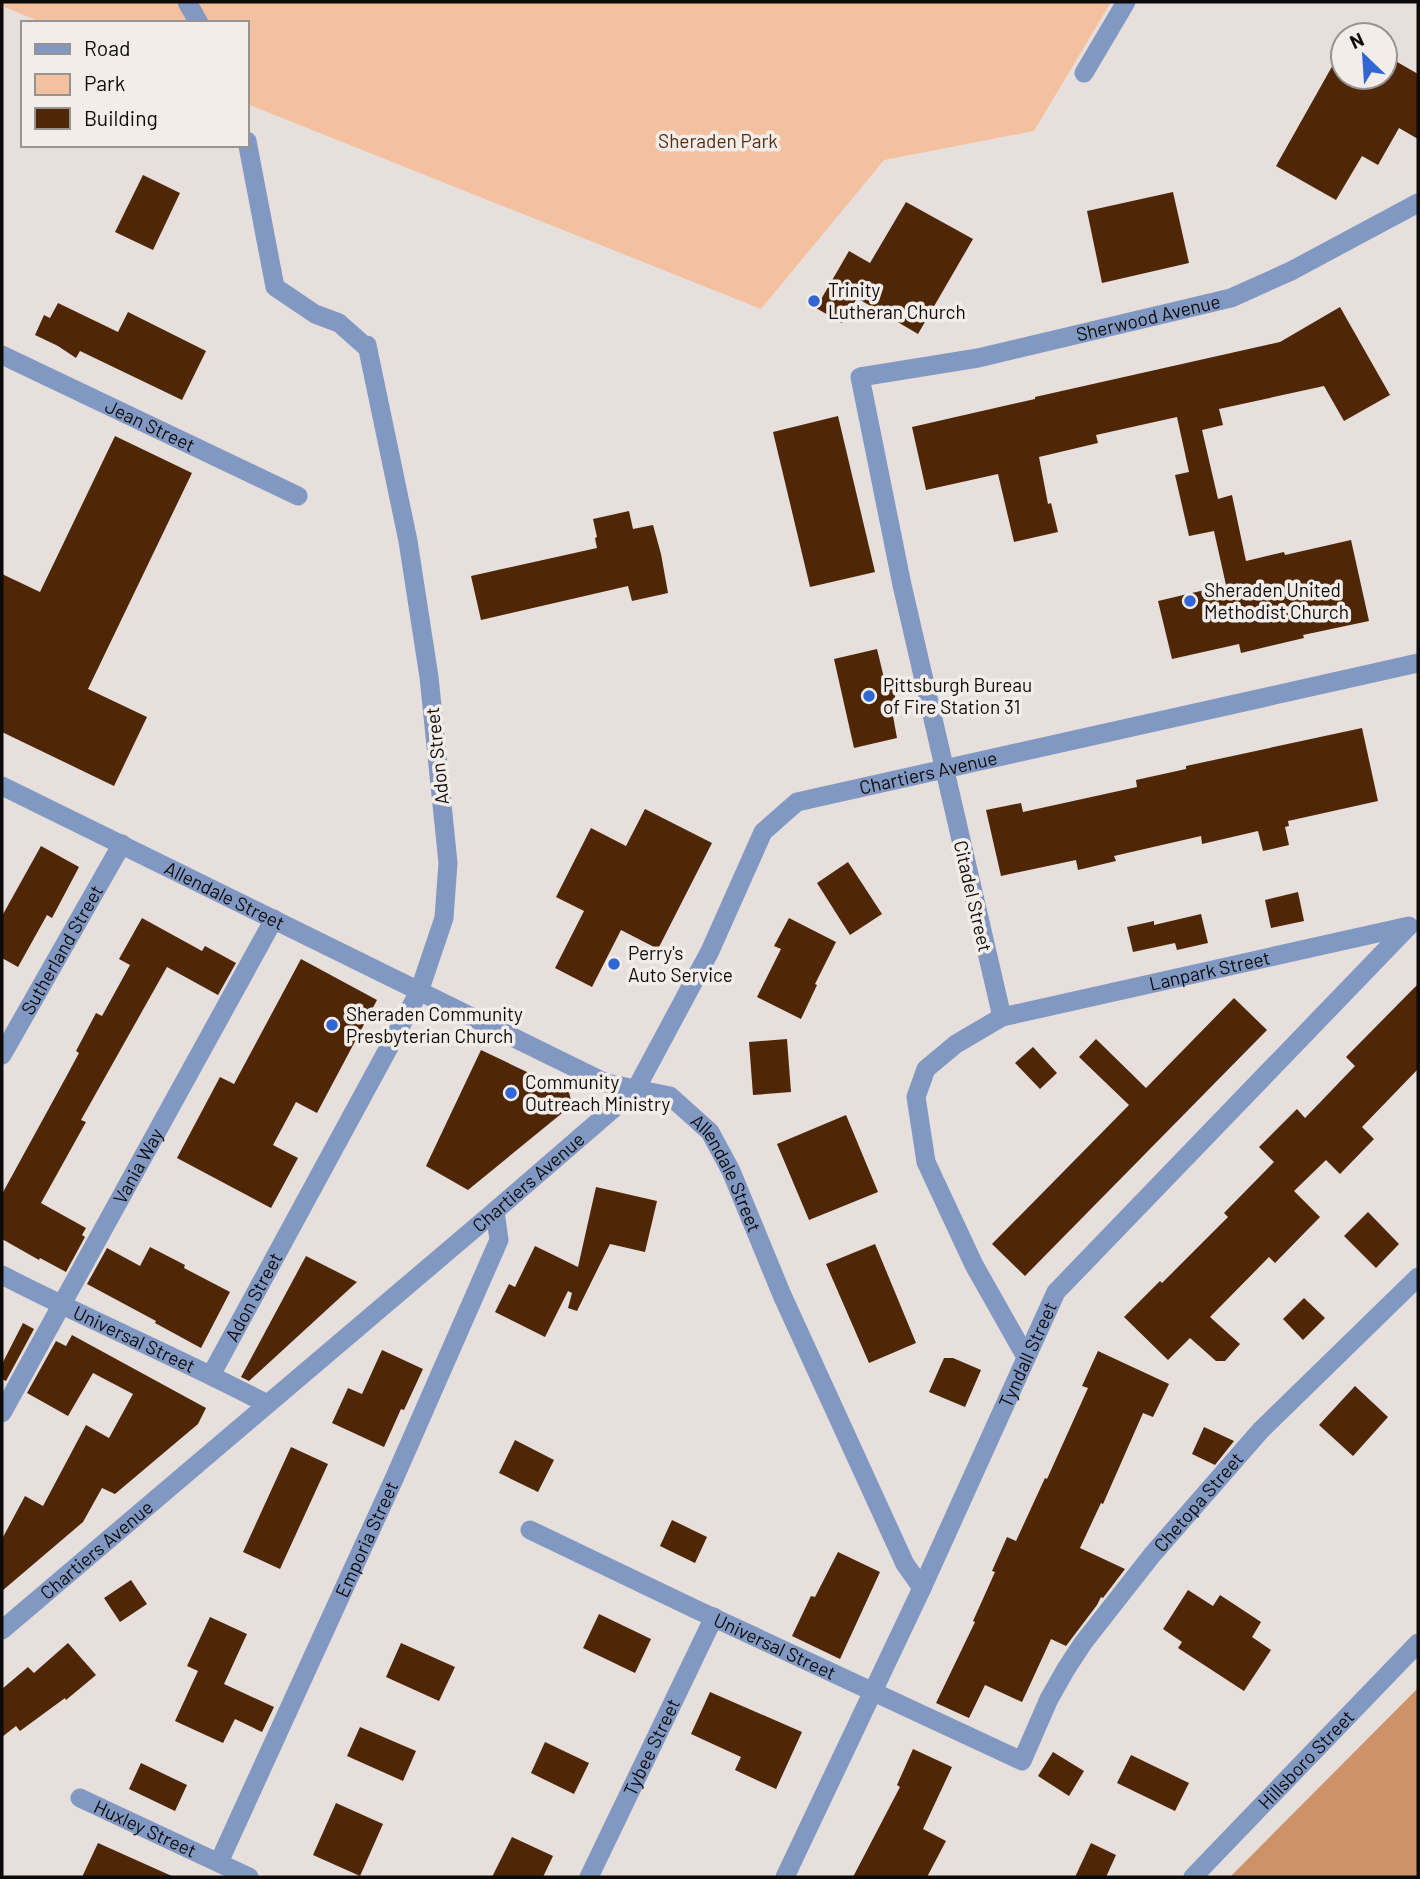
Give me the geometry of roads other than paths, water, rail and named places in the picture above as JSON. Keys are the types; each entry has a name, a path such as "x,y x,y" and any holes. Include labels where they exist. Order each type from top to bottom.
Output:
{"street":[{"path":"187,2 198,21"},
{"path":"1084,73 1126,2"},
{"name":"Adon Street","path":"211,1375 419,992 444,918 448,863 429,677 408,541 367,345 339,323 315,314 275,287 248,146"},
{"name":"Sherwood Avenue","path":"860,377 978,358 1231,298 1291,271 1418,203"},
{"name":"Jean Street","path":"2,355 298,496"},
{"name":"Citadel Street","path":"860,377 902,585 1002,1017"},
{"name":"Chartiers Avenue","path":"2,1630 636,1089 710,951 763,831 797,802 1418,663"},
{"name":"Allendale Street","path":"2,786 606,1083 670,1096 710,1132 731,1171 782,1295 905,1564 922,1588"},
{"name":"Sutherland Street","path":"2,1055 122,844"},
{"name":"Vania Way","path":"2,1413 274,919"},
{"name":"Lanpark Street","path":"1002,1017 1413,925"},
{"name":"Tyndall Street","path":"785,1877 922,1588 1056,1292 1413,925"},
{"path":"1002,1017 956,1044 926,1069 916,1097 926,1162 974,1265 1026,1357"},
{"name":"Emporia Street","path":"219,1862 394,1479 499,1240 495,1211"},
{"name":"Universal Street","path":"2,1275 267,1404"},
{"name":"Chetopa Street","path":"1022,1760 1049,1699 1066,1669 1152,1555 1261,1430 1418,1277"},
{"name":"Universal Street","path":"530,1530 1022,1760"},
{"name":"Tybee Street","path":"589,1877 714,1617"},
{"name":"Hillsboro Street","path":"1193,1877 1418,1643"},
{"name":"Huxley Street","path":"80,1798 249,1877"}],"place":[{"name":"Trinity Lutheran Church","path":"814,301"},
{"name":"Sheraden United Methodist Church","path":"1190,601"},
{"name":"Pittsburgh Bureau of Fire Station 31","path":"869,696"},
{"name":"Perry's Auto Service","path":"614,964"},
{"name":"Sheraden Community Presbyterian Church","path":"332,1025"},
{"name":"Community Outreach Ministry","path":"511,1093"}],"park label":[{"name":"Sheraden Park","path":"718,141"}]}
